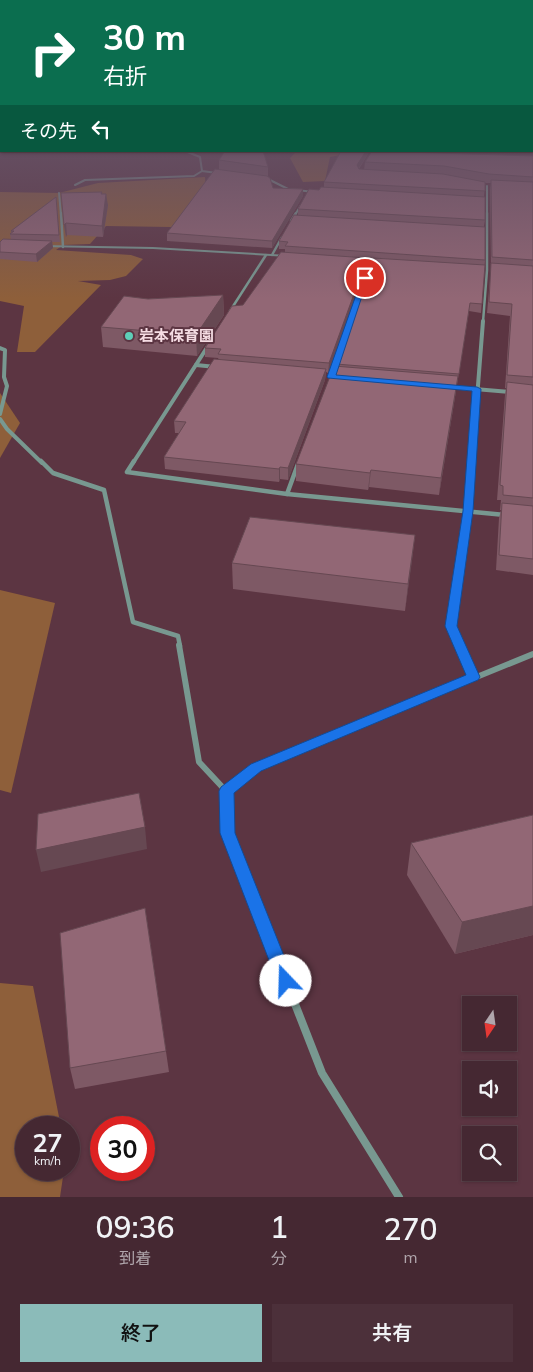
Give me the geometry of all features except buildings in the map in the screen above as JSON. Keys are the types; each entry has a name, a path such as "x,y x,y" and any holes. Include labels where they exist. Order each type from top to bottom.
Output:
{"street":[{"path":"286,188 319,192"},
{"path":"473,677 451,626 468,511 487,270 487,188"},
{"path":"288,226 309,191"},
{"path":"59,193 63,247"},
{"path":"292,219 302,220"},
{"path":"226,318 284,234"},
{"path":"36,246 153,248 291,256"},
{"path":"361,261 380,262"},
{"path":"331,377 371,262"},
{"path":"478,270 496,271"},
{"path":"211,341 126,472 287,494 514,516"},
{"path":"0,348 5,350 4,377 8,386 0,414"},
{"path":"196,365 225,368"},
{"path":"448,387 514,392"},
{"path":"0,419 7,429 53,473 104,490 133,622 178,636 199,762 226,791 228,833 322,1073 399,1197"},
{"path":"287,494 300,458"},
{"path":"226,791 256,767 533,654"}],"shaded area":[{"path":"79,188 206,188 234,228 106,226 90,244 63,245 56,250 131,255 143,259 126,276 110,280 78,281 101,285 35,352 17,352 24,306 0,301 0,192 59,193"},
{"path":"0,393 20,423 0,458"},
{"path":"0,590 55,603 11,793 0,790"},
{"path":"0,983 33,986 59,1116 15,1116 15,1181 62,1181 60,1197 0,1197"}],"place":[{"name":"岩本保育園","path":"129,336"}],"route":[{"path":"286,981 228,833 226,791 256,767 473,677 451,626 468,511 477,389 331,377 365,278"}]}
